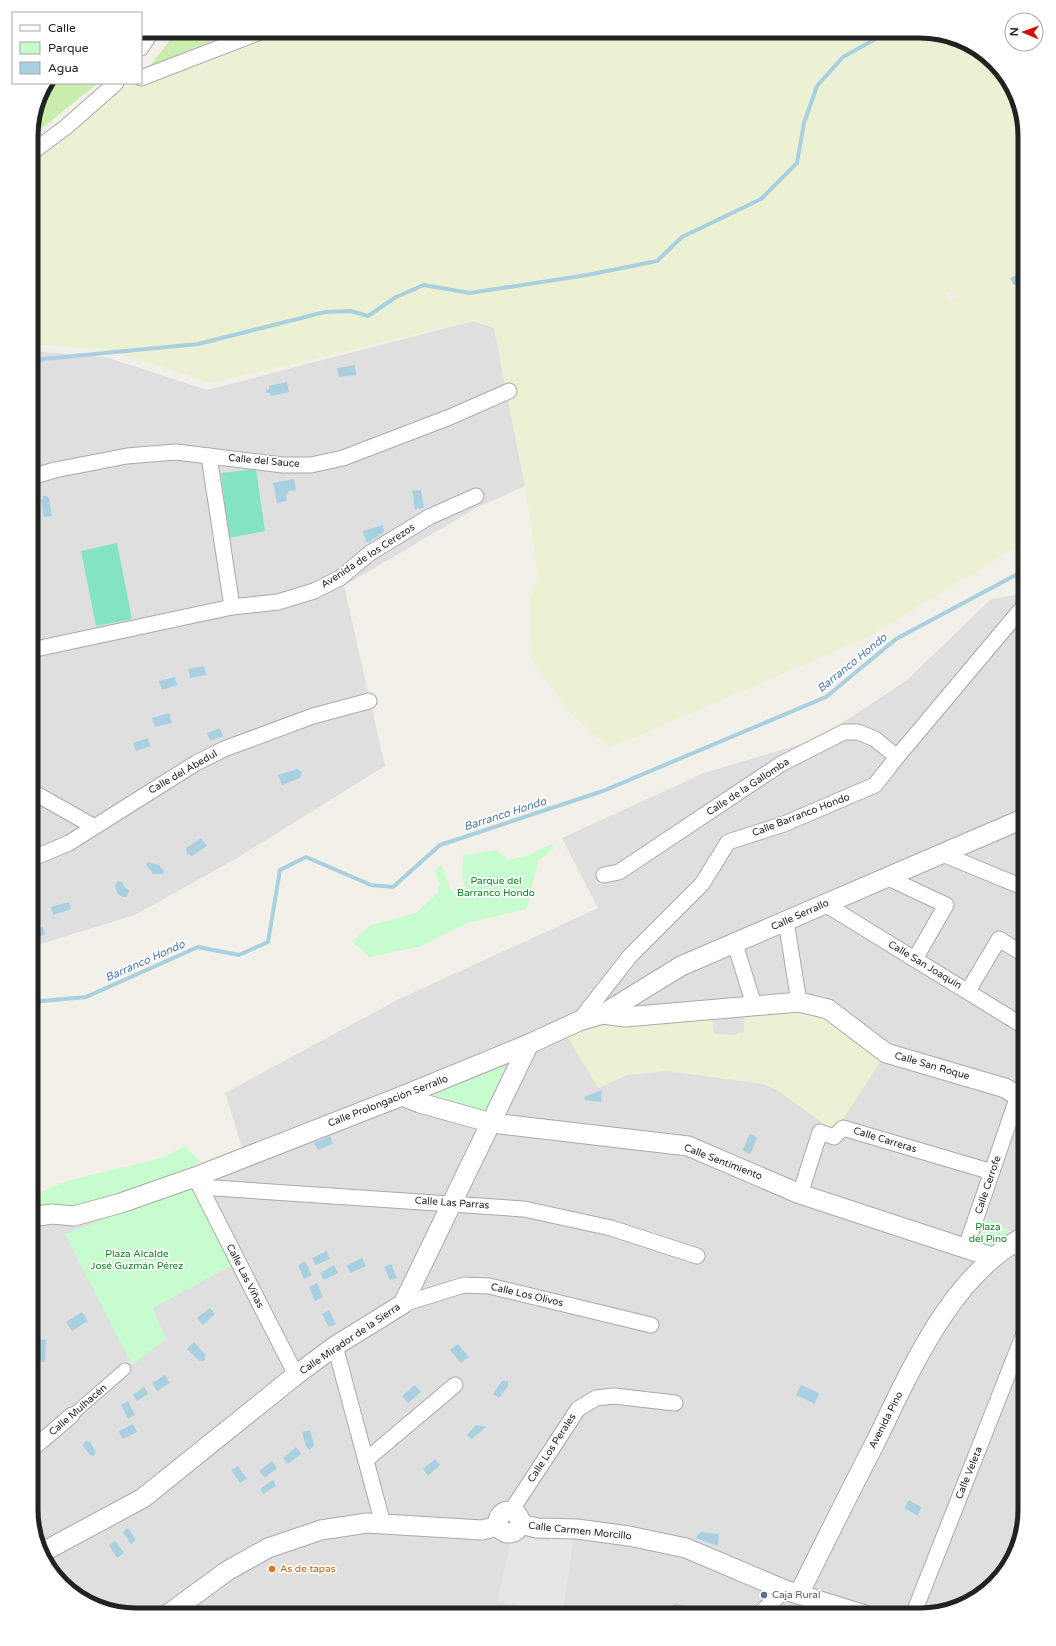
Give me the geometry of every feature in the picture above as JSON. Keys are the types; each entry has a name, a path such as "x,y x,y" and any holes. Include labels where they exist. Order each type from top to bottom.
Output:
{"street":[{"path":"142,46 147,38"},
{"path":"142,78 245,38"},
{"path":"38,148 66,127 115,84"},
{"name":"Calle del Sauce","path":"38,475 55,470 127,456 176,452 283,465 317,464 343,458 450,417 509,391"},
{"path":"209,456 232,607"},
{"name":"Avenida de los Cerezos","path":"38,649 232,607 278,602 314,591 340,578 370,553 429,517 476,496"},
{"name":"Calle Barranco Hondo","path":"580,1021 630,956 702,884 728,842 784,824 875,785 1018,614"},
{"name":"Calle del Abedul","path":"38,856 69,842 196,763 224,749 313,716 369,702"},
{"name":"Calle de la Gallomba","path":"604,875 619,872 780,764 844,732 858,732 875,739 897,757"},
{"path":"38,795 93,826"},
{"name":"Calle Serrallo","path":"580,1021 603,1014 681,966 940,853 1018,821"},
{"path":"940,853 1018,885"},
{"path":"886,877 946,905 915,959"},
{"name":"Calle San Joaquín","path":"825,904 1018,1023"},
{"path":"786,921 799,1002"},
{"path":"968,992 999,939 1018,951"},
{"path":"734,944 754,1005"},
{"name":"Calle San Roque","path":"603,1014 625,1017 799,1002 828,1008 886,1053 1005,1088 1018,1097"},
{"name":"Calle Prolongación Serrallo","path":"38,1216 52,1214 74,1216 197,1182 529,1044 580,1021"},
{"name":"Calle Mirador de la Sierra","path":"47,1550 143,1498 296,1375 335,1346 403,1304 529,1044"},
{"name":"Calle Sentimiento","path":"402,1096 420,1103 492,1123 688,1146 800,1194 966,1247"},
{"name":"Calle Cerrofe","path":"966,1247 992,1172 1018,1110"},
{"name":"Calle Carreras","path":"800,1194 820,1132 834,1137 844,1128 992,1172"},
{"name":"Calle Las Parras","path":"197,1182 524,1209 572,1218 611,1228 697,1256"},
{"name":"Calle Las Viñas","path":"197,1182 296,1375"},
{"name":"Avenida Pino","path":"792,1592 926,1341 961,1291 992,1257 1018,1236"},
{"path":"966,1247 992,1257"},
{"name":"Calle Los Olivos","path":"403,1304 464,1285 489,1286 651,1325"},
{"path":"335,1346 383,1524"},
{"name":"Calle Veleta","path":"916,1608 1018,1349"},
{"name":"Calle Mulhacén","path":"38,1444 125,1369"},
{"path":"366,1460 455,1385"},
{"name":"Calle Los Perales","path":"516,1518 578,1409 596,1398 614,1396 674,1403"},
{"path":"177,1608 227,1571 268,1548 321,1530 367,1523 482,1530 499,1526 504,1532 510,1533 517,1530 516,1518"},
{"name":"Calle Carmen Morcillo","path":"516,1518 537,1528 577,1529 629,1536 686,1548 792,1592 843,1608"},
{"path":"768,1608 792,1592"}],"shaded area":[{"path":"473,321 494,328 525,486 478,507 344,586 385,766 237,858 135,915 38,945 38,352 106,357 207,390"},
{"path":"1018,596 1018,1510 1013,1542 994,1575 985,1584 958,1601 945,1605 920,1608 130,1608 104,1603 71,1584 62,1575 48,1553 43,1542 38,1516 38,1220 43,1218 69,1226 162,1195 246,1160 225,1093 399,999 598,908 562,838 704,773 818,739 907,680 991,599"},
{"path":"574,1536 563,1608 541,1608 497,1602 510,1544 525,1538 533,1538 534,1541 549,1541 549,1537"}],"green space":[{"path":"172,38 219,38 150,66"},
{"path":"258,38 926,38 952,43 985,62 994,71 1013,104 1017,123 1018,274 1013,276 1014,285 1018,283 1018,546 868,637 610,748 572,715 531,660 530,599 539,578 525,486 494,328 473,321 211,383 110,350 38,345 38,158 125,88 136,84 142,84 142,82","holes":["954,290 958,297 950,301 946,293"]},
{"path":"54,84 97,84 38,131 43,104"},
{"path":"256,469 265,531 229,538 221,473"},
{"path":"117,543 132,619 96,626 81,551"},
{"name":"Parque del Barranco Hondo","path":"552,844 553,850 538,861 527,909 467,923 422,946 369,957 352,941 371,925 416,913 438,893 440,884 435,871 441,864 451,890 456,896 467,894 462,876 463,855 497,850 508,860 526,856"},
{"path":"813,1009 884,1056 841,1122 832,1130 777,1090 763,1084 667,1071 628,1075 598,1088 567,1036 601,1026 714,1012 712,1019 714,1034 737,1035 737,1033 744,1032 744,1018 749,1011"},
{"path":"499,1065 504,1070 483,1114 429,1100 428,1094"},
{"path":"185,1146 201,1162 141,1188 69,1210 38,1212 38,1194 41,1192 70,1180 155,1160"},
{"name":"Plaza Alcalde José Guzmán Pérez","path":"191,1186 211,1226 234,1264 153,1308 166,1339 132,1365 65,1234"},
{"name":"Plaza del Pino","path":"982,1216 1012,1232 984,1251 971,1245"}],"water":[{"path":"1018,274 1018,283 1014,285 1010,278"},
{"path":"355,365 356,375 339,377 337,368"},
{"path":"287,382 289,392 271,396 270,393 266,393 269,386"},
{"path":"294,479 296,490 289,491 286,495 287,501 277,503 273,483"},
{"path":"421,490 424,508 415,509 412,491"},
{"path":"43,496 47,496 49,499 52,516 44,517 41,500 43,499"},
{"path":"383,525 384,532 369,542 366,542 363,531"},
{"path":"204,666 206,675 190,678 188,669"},
{"path":"175,677 177,685 162,690 159,681"},
{"path":"169,713 172,723 155,727 152,718"},
{"path":"220,728 223,736 210,741 207,733"},
{"path":"148,738 150,746 136,751 133,743"},
{"path":"297,769 302,772 300,778 282,785 278,775"},
{"path":"201,838 207,846 192,856 187,854 186,848"},
{"path":"148,862 159,865 164,871 163,874 152,874 146,865"},
{"path":"118,881 122,882 124,887 129,890 127,897 122,897 117,892 115,885"},
{"path":"69,902 71,909 53,915 51,907"},
{"path":"43,927 45,935 38,937 38,928"},
{"path":"602,1090 601,1102 585,1100 584,1097"},
{"path":"751,1134 757,1137 751,1153 748,1154 743,1150 749,1135"},
{"path":"330,1136 333,1144 318,1150 314,1143"},
{"path":"327,1251 330,1259 316,1265 312,1258"},
{"path":"362,1258 366,1266 350,1273 347,1265"},
{"path":"305,1261 312,1275 304,1279 298,1265"},
{"path":"391,1264 397,1278 390,1280 384,1267"},
{"path":"334,1265 338,1273 324,1280 320,1273"},
{"path":"317,1283 323,1297 315,1301 309,1287"},
{"path":"210,1308 215,1314 203,1325 197,1318"},
{"path":"329,1310 336,1324 329,1327 322,1314"},
{"path":"82,1312 88,1321 72,1331 66,1322"},
{"path":"38,1339 46,1340 45,1362 38,1361"},
{"path":"194,1342 206,1355 204,1361 199,1361 187,1349"},
{"path":"458,1344 469,1357 461,1363 450,1350"},
{"path":"165,1375 170,1383 157,1391 152,1383"},
{"path":"502,1381 508,1381 508,1386 499,1398 493,1394"},
{"path":"415,1385 421,1392 408,1403 402,1396"},
{"path":"801,1385 819,1393 815,1404 796,1395"},
{"path":"144,1387 148,1394 137,1401 133,1395"},
{"path":"128,1401 135,1415 128,1419 121,1405"},
{"path":"133,1424 137,1432 122,1439 119,1431"},
{"path":"476,1425 486,1427 472,1439 467,1435"},
{"path":"310,1430 314,1445 310,1450 306,1447 302,1432"},
{"path":"85,1441 90,1442 96,1452 94,1456 90,1455 83,1446"},
{"path":"296,1447 301,1454 288,1464 283,1458"},
{"path":"435,1459 440,1465 428,1476 423,1469"},
{"path":"272,1461 277,1468 265,1478 259,1471"},
{"path":"238,1466 247,1479 240,1483 231,1470"},
{"path":"273,1480 276,1486 263,1494 260,1489"},
{"path":"909,1500 921,1507 918,1516 904,1508"},
{"path":"128,1528 136,1540 131,1544 123,1532"},
{"path":"700,1532 719,1534 718,1546 696,1538"},
{"path":"115,1541 124,1553 117,1558 109,1545"}],"waterway":[{"path":"38,361 198,344 325,312 351,311 368,316 396,297 424,285 470,293 587,275 657,261 682,237 761,199 797,163 804,123 817,86 843,57 877,38"},
{"name":"Barranco Hondo","path":"38,1001 86,997 198,947 239,955 268,942 280,870 306,857 371,885 393,887 440,845 603,791 826,697 896,639 1018,574"}],"place":[{"name":"As de tapas","path":"272,1569"},
{"name":"Caja Rural","path":"764,1595"}]}
